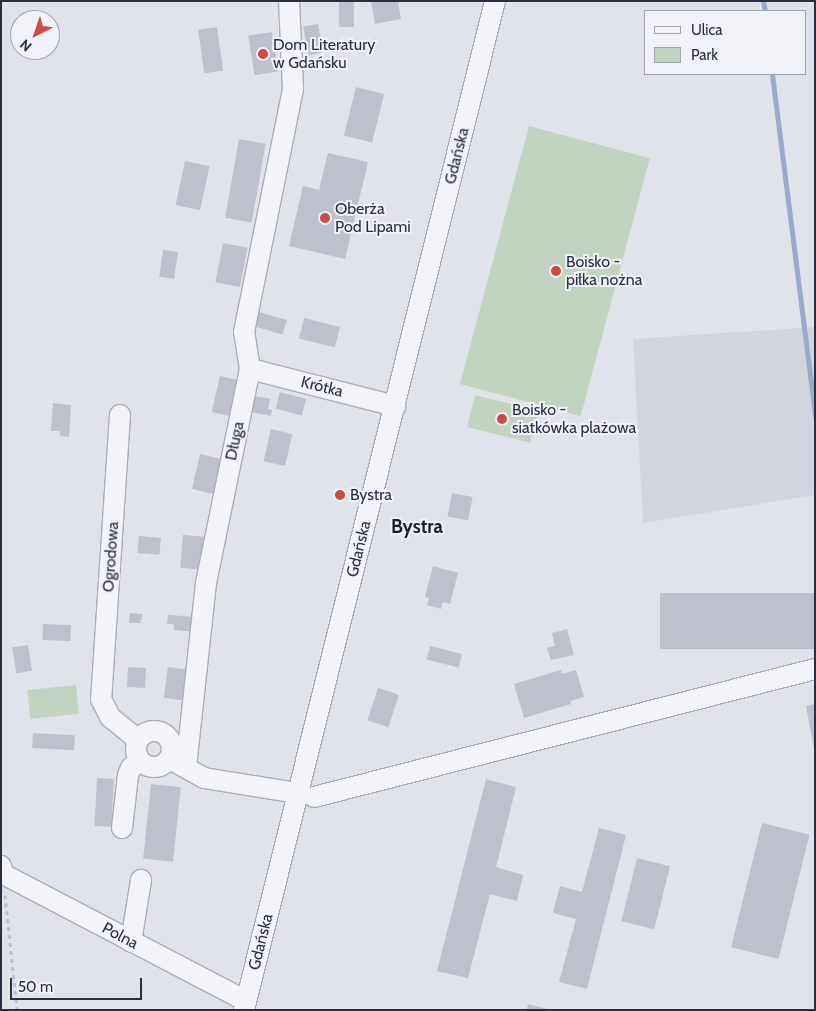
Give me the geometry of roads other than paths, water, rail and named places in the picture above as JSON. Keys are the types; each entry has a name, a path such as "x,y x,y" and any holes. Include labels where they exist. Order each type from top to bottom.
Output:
{"street":[{"name":"Długa","path":"178,763 206,583 250,369 244,332 293,89 289,1"},
{"name":"Gdańska","path":"245,1005 306,795 395,406 495,1"},
{"name":"Krótka","path":"250,369 395,406"},
{"name":"Ogrodowa","path":"120,415 101,699 110,718 138,740"},
{"path":"178,763 148,767 140,761 136,752 138,740 150,731 162,733 167,736 178,763 204,778 306,795 815,669"},
{"path":"122,828 128,775 131,768 140,761"},
{"name":"Polna","path":"2,870 245,1005"},
{"path":"130,942 141,880"}],"waterway":[{"path":"763,1 765,10"},
{"path":"772,75 815,416"}],"place":[{"name":"Dom Literatury w Gdańsku","path":"263,54"},
{"name":"Oberża Pod Lipami","path":"325,218"},
{"name":"Boisko - piłka nożna","path":"556,271"},
{"name":"Boisko - siatkówka plażowa","path":"502,419"},
{"name":"Bystra","path":"340,495"}],"district":[{"name":"Bystra","path":"417,527"}]}
